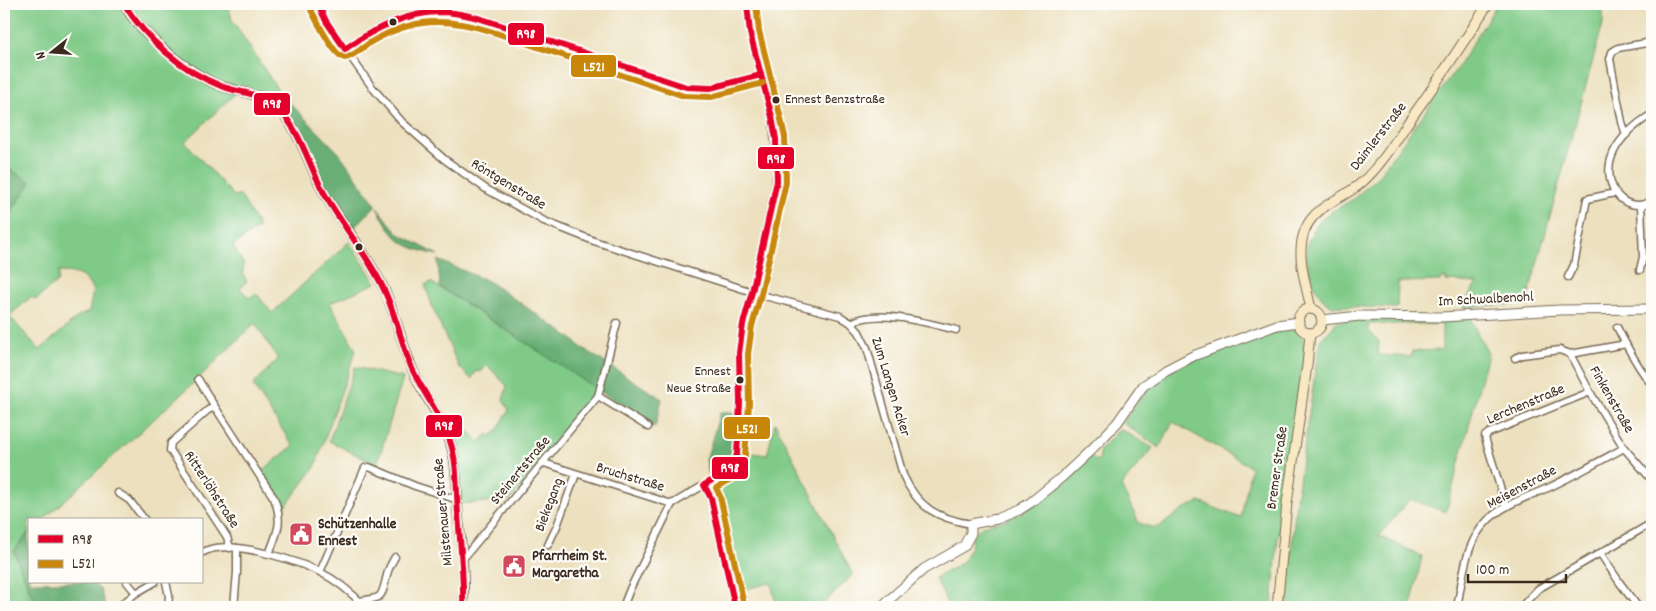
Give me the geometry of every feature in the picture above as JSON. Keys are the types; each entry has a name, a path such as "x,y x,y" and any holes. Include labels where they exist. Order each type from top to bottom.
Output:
{"main road":[{"name":"Daimlerstraße","path":"1311,309 1302,264 1302,244 1305,229 1315,215 1360,184 1377,166 1451,62 1488,4"},
{"path":"1311,309 1317,311 1322,320 1318,330 1310,332 1303,330 1299,322 1301,314 1311,309"},
{"name":"Bremer Straße","path":"1278,607 1287,503 1307,366 1310,332"}],"street":[{"name":"Milstenauer Straße","path":"124,4 144,32 184,64 221,86 268,100 282,112 288,120 318,183 376,274 390,303 416,377 443,424 453,454 464,584 463,607"},
{"name":"Röntgenstraße","path":"318,4 326,21 344,49 372,87 402,122 444,159 486,189 544,221 594,242 752,292"},
{"name":"Bruchstraße","path":"544,464 672,504 726,472 733,464 737,454 740,403 739,353 743,324 777,182 776,139 767,95 750,33 747,4"},
{"path":"344,49 367,33 404,17 447,12 482,20 686,87 710,88 761,75"},
{"path":"1626,135 1610,59 1612,52 1618,48 1652,42"},
{"path":"1652,114 1638,123 1626,135 1611,158 1610,174 1611,184 1615,193 1628,204 1641,205 1652,201"},
{"path":"1568,276 1574,265 1587,199 1615,193"},
{"path":"1640,270 1643,258 1641,205"},
{"path":"752,292 840,316 851,323 859,318 908,318 956,330"},
{"name":"Im Schwalbenohl","path":"1322,320 1360,316 1442,317 1560,310 1652,309"},
{"path":"881,607 924,569 964,546 971,533 971,524 997,519 1019,510 1062,477 1115,426 1143,386 1166,370 1193,356 1276,325 1299,322"},
{"name":"Steinertstraße","path":"462,560 544,464 598,396 618,323"},
{"name":"Zum Langen Acker","path":"851,323 859,332 867,348 908,486 922,504 933,513 971,524"},
{"path":"1617,327 1652,385"},
{"name":"Finkenstraße","path":"1515,358 1522,355 1560,350 1570,354 1626,344"},
{"name":"Finkenstraße","path":"1570,354 1590,392 1624,448 1652,480"},
{"path":"198,379 276,504 280,519 269,554"},
{"name":"Lerchenstraße","path":"1506,507 1485,436 1537,412 1590,392"},
{"path":"598,396 648,427"},
{"name":"Ritterlöhstraße","path":"215,407 208,410 171,443 170,450 233,548"},
{"name":"Meisenstraße","path":"1457,607 1471,544 1485,522 1494,513 1624,448"},
{"path":"320,572 366,468 369,467 415,486 458,500"},
{"name":"Biekegang","path":"548,545 576,474"},
{"path":"704,485 711,498 735,607"},
{"path":"118,493 129,500 143,518"},
{"path":"623,607 672,504"},
{"path":"1521,607 1538,589 1652,524"},
{"name":"Ritterlöhstraße","path":"202,553 214,548 233,548 269,554 320,572 365,607"},
{"path":"233,548 237,572 234,607"},
{"path":"1600,553 1638,607"},
{"path":"359,601 380,596 385,589 387,574 395,557"},
{"path":"129,584 136,593"},
{"path":"118,607 152,584"},
{"path":"166,584 169,596 168,607"}],"green space":[{"path":"4,4 228,4 232,20 280,93 279,99 276,101 268,95 261,97 238,91 185,142 234,196 241,196 259,227 233,246 243,263 243,274 247,281 240,288 249,298 256,293 272,313 349,242 376,283 330,303 356,350 315,467 282,511 277,496 262,471 293,446 253,385 278,359 255,323 198,379 45,518 28,518 28,534 14,551 36,607 4,607 4,223 30,182 4,166","holes":["59,272 76,274 87,281 93,291 89,312 79,316 40,350 9,316 31,297 36,300 58,281"]},
{"path":"1497,4 1603,4 1603,23 1526,304 1462,307 1477,283 1446,281 1446,278 1440,281 1398,282 1397,308 1333,306 1326,303 1314,287 1307,262 1307,243 1317,224 1329,213 1352,200 1376,179 1458,67"},
{"path":"280,93 339,153 376,205 352,230 331,198 293,121 276,101 279,99"},
{"path":"4,166 31,182 4,223"},
{"path":"377,208 399,234 438,255 415,249 400,241 389,228"},
{"path":"438,260 488,281 571,338 582,348 662,399 655,427 440,287"},
{"path":"431,282 598,389 595,396 510,500 461,504 453,444 468,430 479,442 488,434 490,436 496,432 509,410 503,400 507,386 487,365 481,372 477,371 471,379 459,367 433,309 425,285"},
{"path":"1470,318 1488,354 1446,512 1410,499 1379,536 1422,556 1411,607 1286,607 1296,502 1320,340 1336,322","holes":["1368,324 1442,324 1442,350 1412,351 1411,357 1378,355 1379,341 1369,331"]},
{"path":"1288,329 1298,331 1301,334 1304,341 1305,355 1281,512 1272,607 949,607 935,578 962,563 971,546 973,535 982,526 1003,521 1027,510 1091,456 1096,461 1100,458 1099,450 1120,429 1153,448 1121,486 1139,523 1150,527 1159,527 1185,508 1200,502 1241,518 1251,467 1173,422 1159,448 1123,423 1147,389 1168,372 1196,359 1270,333"},
{"path":"355,367 403,378 377,465 329,441"},
{"path":"736,412 733,450 722,469 709,475 706,460 720,413"},
{"path":"775,423 853,575 824,603 814,607 777,607 771,583 733,592 715,503 722,488 740,468 745,452 767,455"},
{"path":"28,533 28,584 93,584 100,589 106,607 36,607 14,551"}],"transit line":[{"name":"R98","path":"124,4 154,41 192,72 221,86 262,98 274,105 283,114 303,146 324,193 377,276 392,309 410,364 442,421 453,450 463,607"},
{"name":"R98","path":"318,4 326,21 345,49 389,23 413,15 439,12 461,14 492,22 686,87 710,88 761,75"},
{"name":"R98","path":"735,607 711,498 704,485 726,472 733,464 737,454 740,403 739,353 743,324 777,181 776,139 750,33 747,4"},
{"name":"L521","path":"744,605 720,496 716,488 733,478 741,468 745,456 749,404 748,354 752,326 786,182 785,137 759,31 756,4"},
{"name":"L521","path":"310,8 330,44 345,58 371,42 401,28 429,22 444,22 474,26 684,96 711,97 763,83"}],"place":[{"name":"Ennest Benzstraße","path":"776,100"},
{"name":"Ennest Neue Straße","path":"740,380"},
{"name":"Schützenhalle Ennest","path":"301,534"},
{"name":"Pfarrheim St. Margaretha","path":"514,566"}]}
